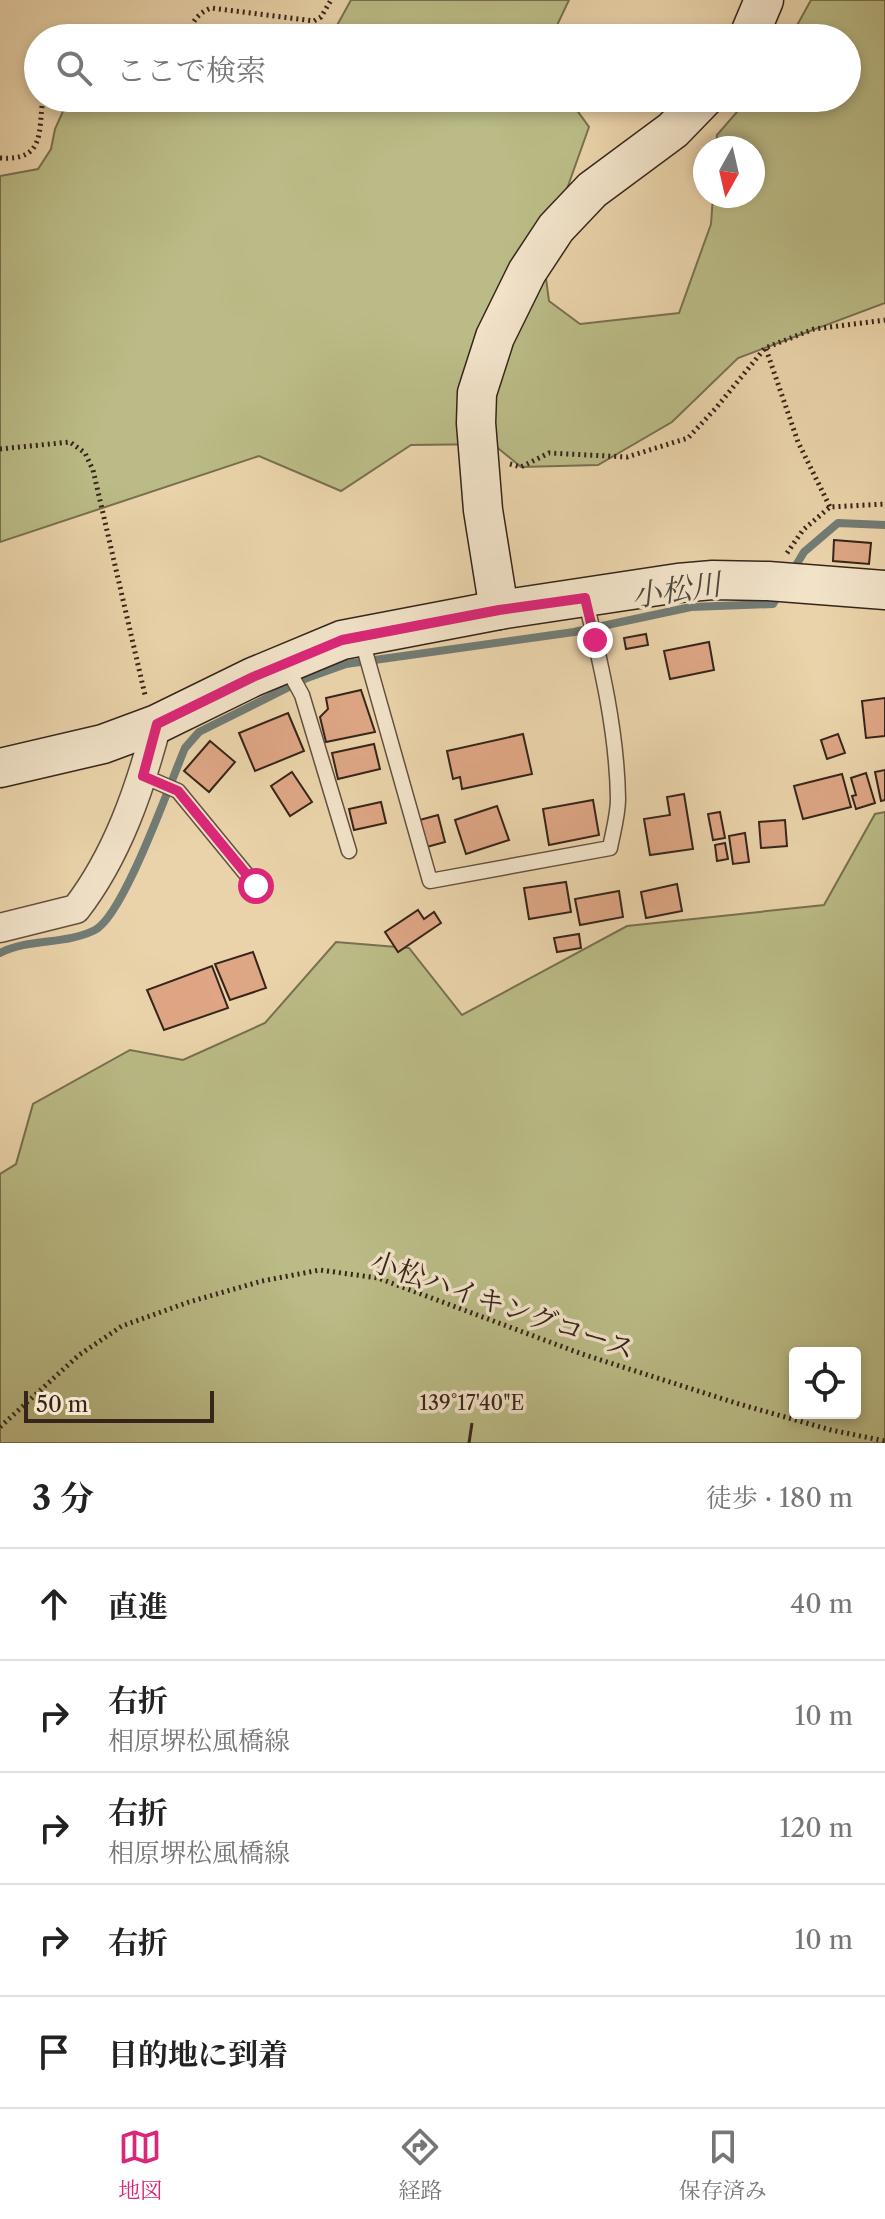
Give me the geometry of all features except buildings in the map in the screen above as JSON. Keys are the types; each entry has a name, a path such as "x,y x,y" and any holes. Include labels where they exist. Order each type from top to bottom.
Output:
{"street":[{"path":"754,24 764,0"},
{"path":"499,610 477,456 477,393 495,337 527,272 556,228 592,190 673,130 690,112"},
{"path":"0,768 103,744 293,679 342,640 363,646 499,610 588,608 690,582 768,581 885,590"},
{"path":"0,928 76,909 107,862 150,779 157,724"}],"lane":[{"path":"363,646 430,881 610,848 618,802 613,736 588,608"},
{"path":"293,679 349,851"},
{"path":"150,779 178,791 256,886"}],"path":[{"path":"192,24 201,12 211,8 314,21 321,17 331,0"},
{"path":"0,158 14,159 32,151 38,143 41,112"},
{"path":"477,456 521,467 549,453 627,457 688,438 765,348 814,329 885,320"},
{"path":"765,348 798,442 830,507"},
{"path":"0,449 70,442 85,453 93,470 137,663 157,724"},
{"path":"768,581 803,530 830,507 885,504"},
{"name":"小松ハイキングコース","path":"0,1427 79,1355 122,1326 262,1281 320,1270 378,1278 582,1354 831,1430 885,1441"}],"green space":[{"path":"351,0 569,0 558,24 338,24"},
{"path":"811,0 885,0 885,303 738,358 672,422 598,465 521,467 493,444 411,445 341,491 259,456 0,542 0,176 38,169 51,149 63,112 578,112 589,127 543,256 549,301 580,324 679,313 711,224 712,208 765,208 765,136 717,135 737,112 861,112 861,24 798,24"},
{"path":"885,812 885,1443 0,1443 0,1174 16,1164 33,1104 130,1050 183,1060 265,1023 336,942 409,948 462,1015 627,926 824,905 875,814"}],"waterway":[{"name":"小松川","path":"792,572 804,552 838,523 885,525"},
{"name":"小松川","path":"0,953 95,930 107,919 132,875 185,748 199,732 307,678 346,664 574,632 691,607 773,604 779,594"}],"route":[{"path":"256,886 178,791 143,776 157,724 253,677 342,640 499,610 585,598 595,640"}]}
